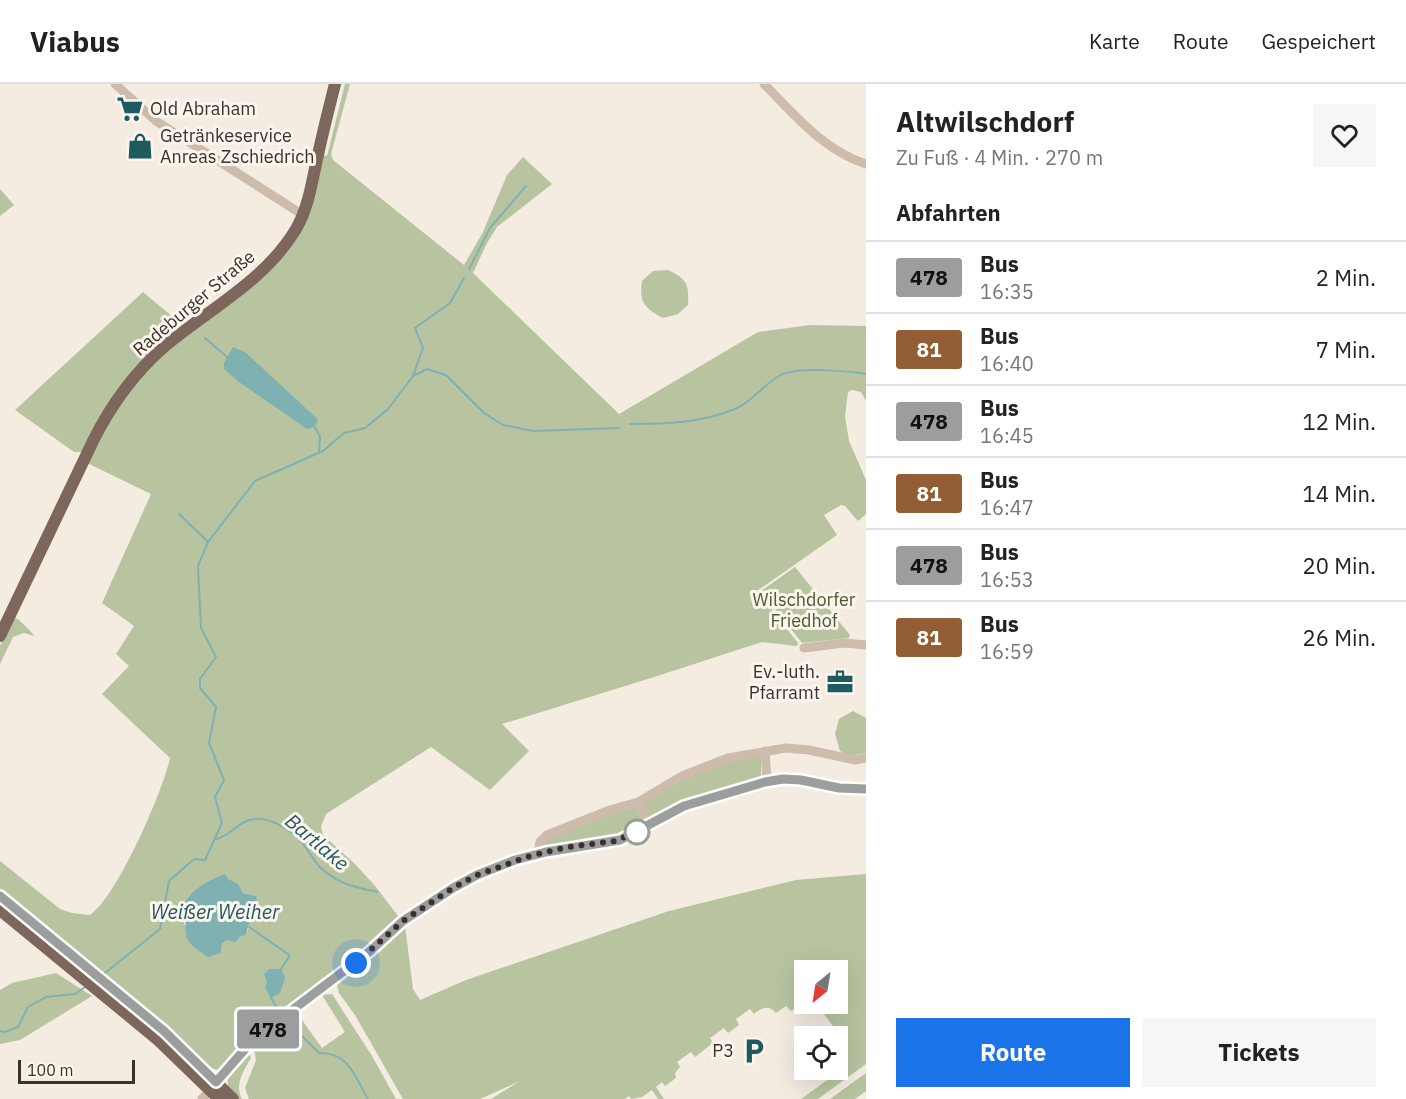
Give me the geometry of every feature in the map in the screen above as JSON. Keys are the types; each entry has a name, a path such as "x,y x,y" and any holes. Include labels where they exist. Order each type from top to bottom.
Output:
{"main road":[{"name":"Radeburger Straße","path":"0,636 93,441 122,391 163,348 263,270 279,253 303,215 335,84"},
{"path":"0,896 155,1023 219,1099"},
{"path":"0,910 157,1039 210,1089 233,1099"}],"street":[{"path":"115,84 156,121 303,215"},
{"path":"764,84 824,142 839,153 866,164"},
{"path":"804,648 844,644 866,645"},
{"path":"538,854 540,842 547,835 610,810 638,802 697,769 728,758 786,748 809,750 855,760 866,758"},
{"path":"765,751 767,782"},
{"path":"210,1089 254,1039 361,958 399,926 459,884 490,869 568,847 615,841 684,806 767,782 783,779 801,780 839,788 866,789"},
{"path":"638,802 649,825"}],"green space":[{"path":"345,84 350,84 331,154 333,160 464,265 483,232 507,175 523,157 552,184 497,227 473,273 619,414 758,332 810,325 866,326 866,401 861,392 852,390 848,392 845,416 849,441 866,480 866,514 858,521 845,506 841,505 824,515 837,535 757,591 798,643 797,646 762,642 502,724 529,751 490,790 431,747 326,814 321,826 323,835 376,887 400,921 367,950 251,1038 218,1070 207,1067 132,998 0,890 0,861 60,909 90,915 113,888 138,842 170,758 102,694 129,666 116,654 134,626 102,603 151,494 87,463 124,396 157,360 275,265 323,155 327,156","holes":["222,875 243,893 256,896 256,907 247,903 244,909 249,927 246,935 231,941 227,940 222,944 221,953 210,955 184,924 188,896"]},
{"path":"0,189 14,205 0,216"},
{"path":"668,270 683,279 688,292 688,305 678,314 663,318 644,304 641,294 642,281 653,271"},
{"path":"143,292 174,318 178,330 82,452 74,452 15,410"},
{"name":"Wilschdorfer Friedhof","path":"795,567 850,635 849,638 802,643 761,591"},
{"path":"13,618 18,619 35,636 24,633 13,637 0,664 0,646"},
{"path":"853,711 866,718 866,753 849,756 840,751 835,734 839,719"},
{"path":"761,755 761,779 668,809 649,820 641,805 681,779 729,761"},
{"path":"636,807 645,823 618,836 545,849 544,842 552,836 601,817"},
{"path":"866,874 866,1064 848,1077 848,1026 833,1026 824,1014 848,1014 848,960 794,960 794,1009 791,1011 786,1006 776,1013 765,1008 754,1014 750,1009 736,1019 739,1025 728,1033 724,1028 710,1038 713,1043 695,1057 691,1052 677,1062 680,1067 675,1073 676,1078 665,1086 662,1082 656,1087 664,1099 658,1099 652,1090 642,1097 631,1099 629,1096 625,1099 491,1099 520,1081 480,1099 403,1099 355,1015 339,993 337,984 405,926 413,989 420,1000 466,980 669,911 796,880"},
{"path":"56,973 92,996 20,1040 0,1044 0,990 12,983"},
{"path":"332,994 372,1056 396,1099 249,1099 245,1088 256,1060 254,1048 297,1013 322,1048 345,1032 322,995"},
{"path":"248,1052 251,1058 239,1083 242,1099 238,1099 228,1085 227,1077"},
{"path":"866,1073 866,1091 855,1099 830,1099"},
{"path":"827,1080 844,1080 818,1099 801,1099"}],"water":[{"path":"233,347 245,352 310,412 318,420 315,427 307,429 224,369 224,363"},
{"name":"Weißer Weiher","path":"225,874 228,879 238,884 243,893 256,896 258,905 256,907 247,903 244,907 244,917 249,923 246,935 235,942 227,940 222,944 221,953 208,957 195,948 186,936 185,903 197,889"},
{"path":"269,969 281,969 285,978 280,993 271,998 265,987 267,982 264,974"}],"waterway":[{"path":"469,269 490,228 526,186"},
{"path":"413,376 423,348 415,328 450,303 464,278"},
{"path":"205,338 227,357"},
{"path":"105,973 160,929 169,881 194,859 205,860 222,823 215,797 224,780 209,743 216,707 200,688 200,679 216,657 201,628 198,566 208,542 255,481 323,451 344,433 365,428 388,409 413,376 427,369 446,375 484,413 503,425 533,431 619,428"},
{"path":"630,424 683,422 722,414 741,406 773,380 787,373 821,370 866,374"},
{"path":"315,427 320,437 319,452"},
{"path":"179,514 207,541"},
{"name":"Bartlake","path":"216,839 249,820 268,820 282,826 299,839 319,866 335,879 348,885 377,892"},
{"path":"249,927 288,954 289,957 281,969"},
{"name":"Bartlake","path":"0,1031 5,1032 18,1027 28,1007 46,997 75,994 85,987"},
{"path":"271,998 280,1013"},
{"path":"287,1021 319,1053 329,1054 344,1061 350,1067 368,1099"}],"bus line":[{"name":"478","path":"0,896 164,1031 216,1082 254,1039 369,952 403,921 459,884 490,869 515,860 568,847 620,840 684,806 765,782 783,779 801,780 839,788 866,789"}],"place":[{"name":"Old Abraham","path":"130,109"},
{"name":"Getränkeservice Anreas Zschiedrich","path":"140,146"},
{"name":"Ev.-luth. Pfarramt","path":"840,682"},
{"name":"P3","path":"754,1051"}],"route":[{"path":"356,963 403,921 459,884 477,875 515,860 568,847 615,841 637,832"}]}
